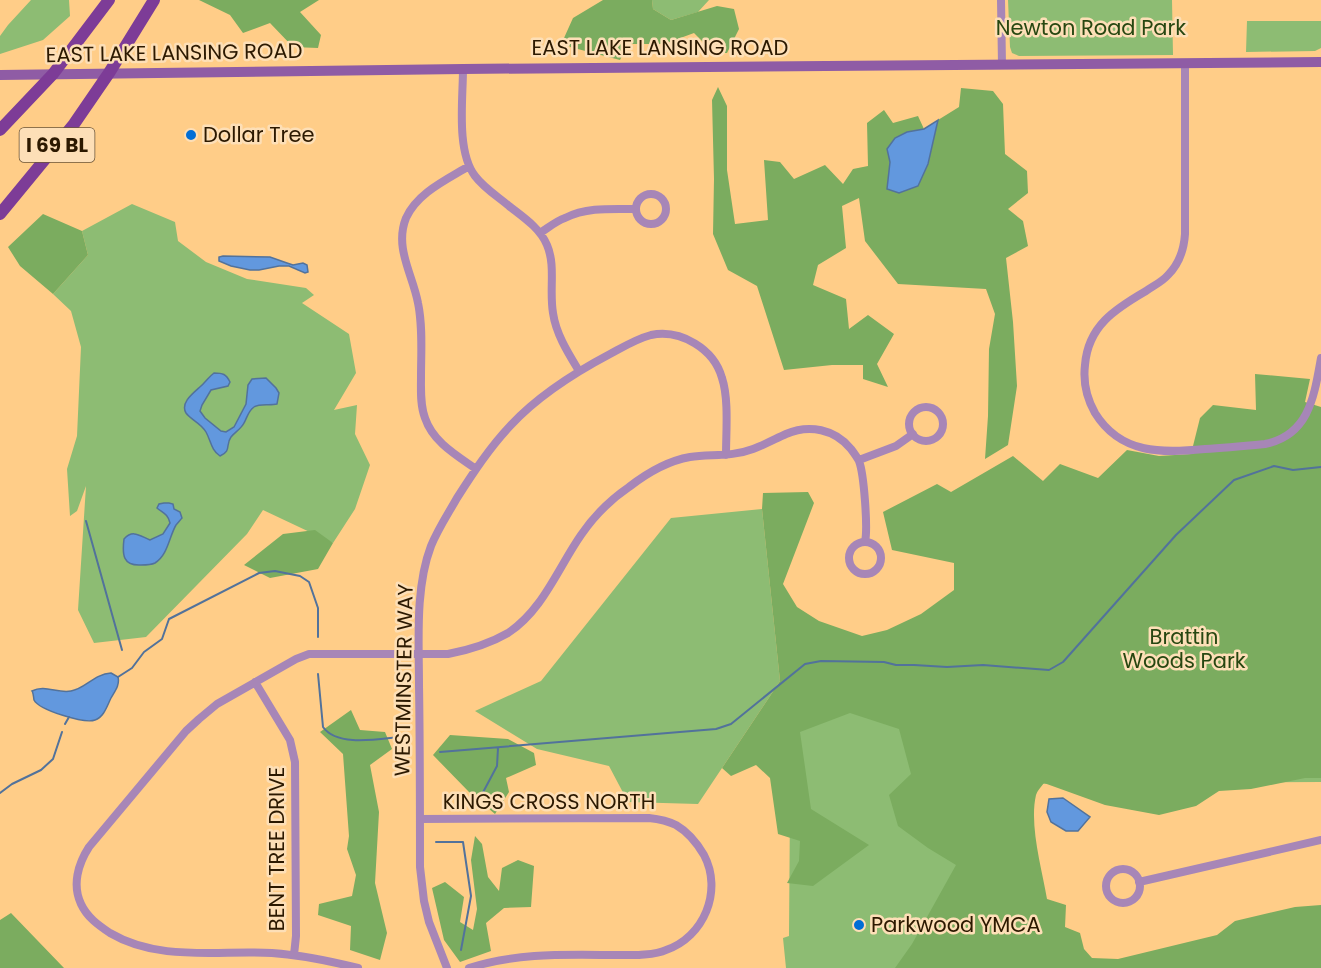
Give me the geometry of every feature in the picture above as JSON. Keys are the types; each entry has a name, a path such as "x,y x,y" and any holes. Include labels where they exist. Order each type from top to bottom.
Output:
{"main road":[{"name":"I 69 BL","path":"0,130 53,74 109,0"},
{"name":"I 69 BL","path":"0,214 74,124 154,0"}],"street":[{"path":"1001,0 1002,65"},
{"name":"EAST LAKE LANSING ROAD","path":"0,75 1321,62"},
{"path":"1185,64 1185,234 1183,248 1178,262 1163,280 1113,312 1090,341 1085,359 1084,377 1088,396 1096,414 1116,436 1133,446 1152,451 1189,451 1265,444 1281,439 1299,426 1305,417 1321,358"},
{"path":"463,69 463,147 469,166 482,184 528,221 547,244 551,257 552,305 555,325 579,371"},
{"path":"469,166 428,191 418,200 406,219 402,241 404,257 420,315 422,405 425,418 433,434 448,450 476,469"},
{"path":"647,194 657,195 666,207 664,217 652,224 647,224 639,218 636,209 639,200 647,194"},
{"path":"540,233 564,218 583,212 601,209 636,209"},
{"name":"WESTMINSTER WAY","path":"447,968 429,922 420,867 420,604 427,557 438,530 476,469 527,408 579,371 635,340 652,335 670,334 689,340 705,351 716,363 725,394 726,455"},
{"path":"930,407 940,413 943,423 937,437 922,440 913,434 909,423 914,412 930,407"},
{"path":"358,968 294,955 181,952 138,945 114,935 95,923 82,907 77,888 79,867 89,847 186,731 217,705 296,659 309,654 448,654 489,643 509,632 537,606 580,535 610,501 648,474 667,464 689,457 726,455 751,450 800,430 827,431 839,438 859,460 867,529 865,542"},
{"path":"859,460 896,446 913,434"},
{"path":"865,542 875,545 881,558 878,568 864,573 851,565 850,555 855,546 865,542"},
{"name":"BENT TREE DRIVE","path":"255,682 290,740 295,762 296,936 294,955"},
{"name":"KINGS CROSS NORTH","path":"420,819 649,818 663,820 682,830 697,843 708,862 712,885 708,908 703,919 688,937 667,950 639,955 521,957 469,968"},
{"path":"1139,882 1321,840"},
{"path":"1123,869 1134,873 1139,882 1135,898 1125,903 1114,901 1107,892 1109,876 1118,870 1123,869"}],"green space":[{"path":"31,0 69,0 70,16 43,40 0,54 0,36"},
{"path":"199,0 319,0 300,12 321,35 318,48 293,47 270,23 243,33 230,15"},
{"path":"603,0 652,0 653,9 671,20 717,6 734,9 739,29 727,53 714,53 694,33 664,44 628,44 620,60 570,47 564,38 573,18"},
{"path":"652,0 709,0 698,12 671,20 653,9"},
{"name":"Newton Road Park","path":"1008,0 1172,0 1173,55 1019,56 1012,53 1010,47"},
{"path":"1247,21 1321,21 1321,48 1315,51 1246,52"},
{"path":"718,87 727,106 727,170 735,224 768,220 764,160 780,162 794,179 825,165 843,184 853,169 868,166 867,123 884,110 893,123 918,116 924,129 907,132 890,162 887,189 918,186 928,164 938,120 959,107 961,88 993,91 1003,104 1005,154 1027,171 1028,193 1008,209 1023,221 1028,246 1006,258 1017,386 1008,445 985,459 989,349 995,314 986,289 898,284 865,241 859,198 842,206 846,248 818,265 813,285 846,299 849,329 868,315 894,334 877,364 888,387 863,379 863,365 832,365 784,370 757,286 728,270 713,234 712,100"},
{"path":"132,204 175,222 178,241 206,262 247,279 306,288 314,295 302,303 349,334 356,373 334,410 357,405 355,434 370,465 355,509 333,543 263,510 247,534 146,637 94,643 78,610 86,486 77,511 70,516 67,469 77,436 81,347 71,311 53,294 88,255 82,231"},
{"path":"43,214 82,231 88,255 53,294 20,266 8,247"},
{"name":"Brattin Woods Park","path":"1255,374 1310,379 1305,402 1321,407 1321,778 1305,778 1251,789 1219,791 1196,806 1159,815 1105,805 1044,783 1036,795 1035,833 1047,899 1066,905 1065,927 1080,933 1084,949 1092,958 1118,959 1217,935 1235,921 1295,907 1321,905 1321,968 895,968 912,944 956,865 898,826 889,795 911,774 899,729 850,713 800,732 811,809 869,845 813,886 787,883 799,861 800,841 778,834 770,778 756,765 731,776 722,768 780,681 762,509 763,493 808,492 814,503 783,584 797,607 819,621 862,636 887,630 921,614 954,590 954,563 892,550 883,512 937,484 951,492 1013,456 1043,481 1060,464 1098,478 1127,450 1159,456 1191,454 1200,418 1213,405 1256,410"},
{"path":"762,509 780,681 698,804 628,802 609,766 537,749 475,711 541,681 671,518"},
{"path":"315,530 333,543 318,569 270,578 244,565 283,534"},
{"name":"Brattin Woods Park","path":"1321,542 1321,782 1006,784 1005,968 786,968 783,938 789,936 791,670"},
{"path":"351,710 360,730 385,732 392,749 370,765 379,812 375,883 387,933 380,960 350,950 351,926 318,915 319,904 352,896 356,875 347,849 349,836 343,754 320,732"},
{"path":"450,735 508,739 534,753 536,765 506,778 509,792 495,814 469,792 433,755"},
{"path":"475,836 482,844 488,877 499,891 502,868 518,860 534,866 531,907 504,908 486,923 491,951 460,962 444,940 432,888 445,882 464,897 460,922 473,930 477,909 471,860"},
{"path":"11,913 64,968 0,968 0,920"}],"water":[{"path":"938,120 928,164 918,186 899,193 887,189 890,162 887,149 895,138 907,132 924,129"},
{"path":"219,257 270,257 293,265 303,263 307,265 308,272 305,273 289,266 250,270 219,261"},
{"path":"214,373 224,374 230,382 228,386 211,390 200,411 221,431 226,432 234,427 246,404 248,385 252,379 266,378 279,393 277,404 259,405 252,409 243,425 229,440 226,452 220,456 213,448 204,429 186,413 185,409 190,396"},
{"path":"159,504 173,504 174,509 180,512 182,518 176,525 166,551 153,564 130,564 124,555 124,539 134,534 150,540 163,534 170,523 167,516 157,508"},
{"path":"111,673 118,677 118,685 98,719 90,721 63,715 44,708 34,700 32,691 37,689 76,690 100,676"},
{"path":"1063,798 1090,817 1078,831 1066,831 1051,822 1047,812 1049,799"}],"waterway":[{"path":"440,752 716,729 731,724 805,664 821,661 884,662 896,665 947,667 983,665 1049,670 1063,662 1176,535 1234,480 1274,466 1293,470 1321,467"},
{"path":"86,521 122,650"},
{"path":"118,677 132,668 144,652 162,639 169,619 259,573 275,571 300,576 309,582 318,608 318,637"},
{"path":"318,674 323,727 329,733 358,740 399,737"},
{"path":"65,724 69,717"},
{"path":"0,793 12,784 41,770 53,759 62,732"},
{"path":"480,798 497,766 498,748"},
{"path":"436,842 463,842 471,896 461,950"}],"place":[{"name":"Dollar Tree","path":"191,135"},
{"name":"Parkwood YMCA","path":"859,925"}]}
